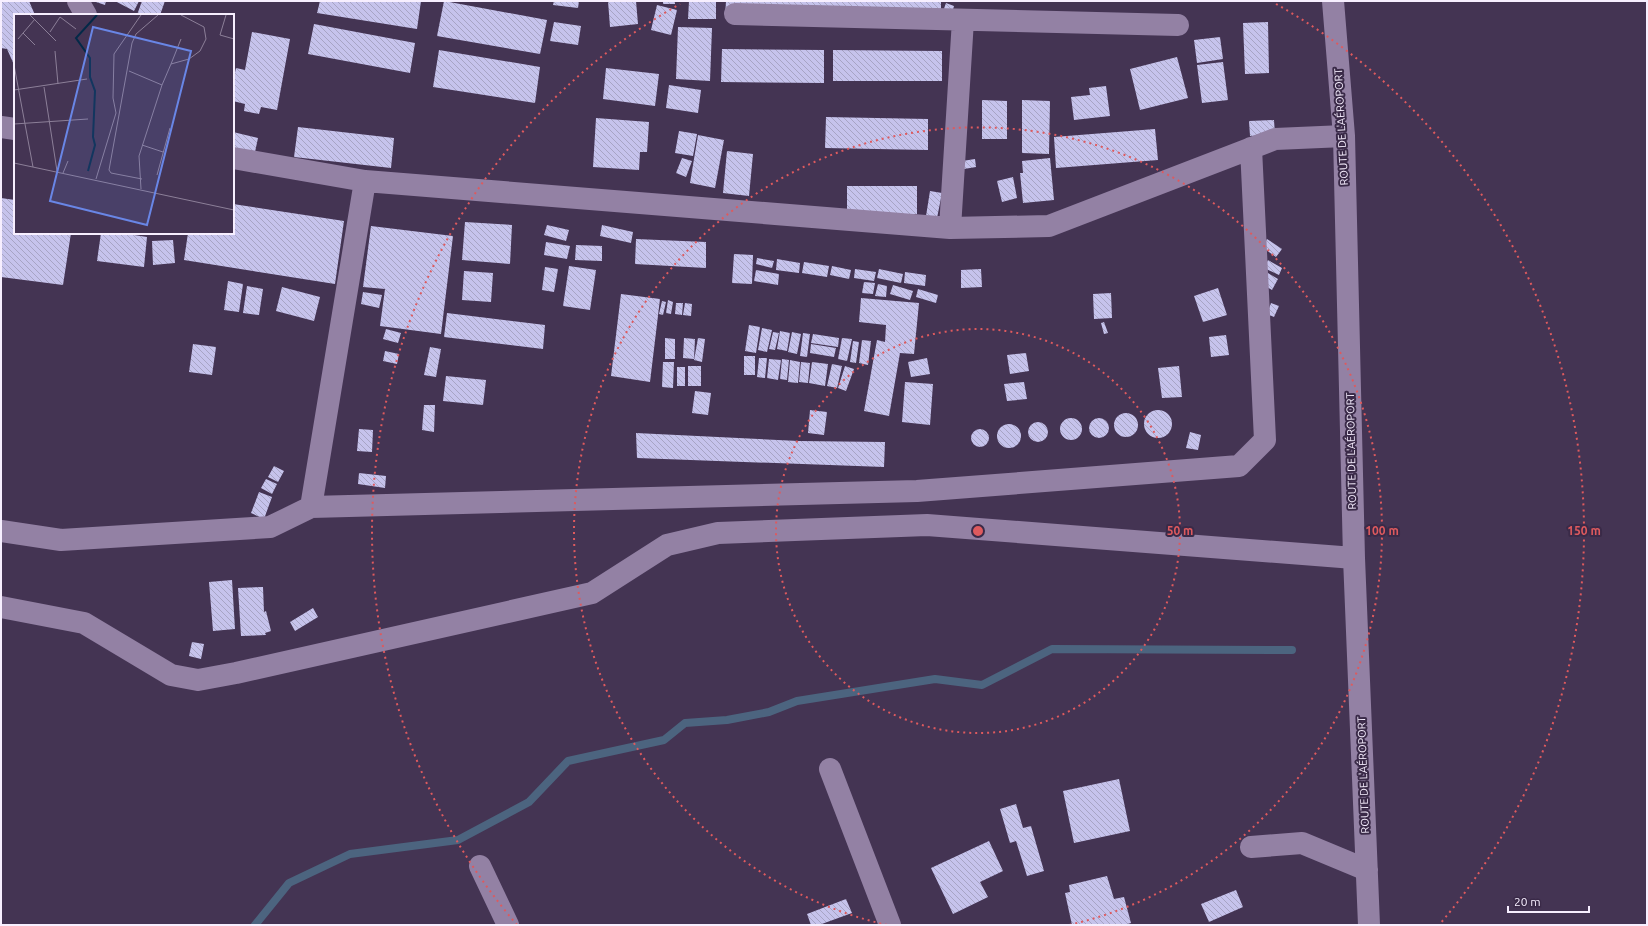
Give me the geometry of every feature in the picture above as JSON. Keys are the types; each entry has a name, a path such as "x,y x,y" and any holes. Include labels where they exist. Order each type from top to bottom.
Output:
{"street":[{"path":"78,1 85,14"},
{"name":"ROUTE DE L'AÉROPORT","path":"1333,1 1344,136 1354,558 1367,870 1365,924"},
{"path":"735,14 1178,25"},
{"path":"950,228 963,20"},
{"path":"1,127 14,129"},
{"path":"234,158 365,181 950,228 1049,226 1275,139 1344,136"},
{"path":"1,532 61,540 270,527 311,507 917,490 1238,466 1265,440 1251,148"},
{"path":"311,507 365,181"},
{"path":"1,607 84,623 171,675 198,680 243,672 592,593 667,545 718,533 927,525 1354,558"},
{"path":"830,769 890,925"},
{"path":"1251,847 1302,843 1367,870"},
{"path":"480,866 508,925"}],"building":[{"path":"1,1 29,1 35,14 14,14 14,65 7,49 1,48"},
{"path":"93,1 106,1 105,5"},
{"path":"115,1 139,1 134,11"},
{"path":"142,1 165,1 160,14 137,14"},
{"path":"320,1 421,1 417,29 317,13"},
{"path":"444,1 547,20 540,54 437,36"},
{"path":"554,1 579,1 578,8 553,5"},
{"path":"608,1 636,1 638,24 610,27"},
{"path":"663,1 675,1 675,4 663,4"},
{"path":"689,1 716,1 716,19 688,19"},
{"path":"726,1 941,1 941,23 725,17"},
{"path":"946,3 954,6 950,20 941,17"},
{"path":"657,5 677,10 671,35 651,30"},
{"path":"554,22 581,26 578,45 550,41"},
{"path":"1268,22 1269,73 1245,74 1243,23"},
{"path":"314,24 415,43 410,73 308,54"},
{"path":"678,27 712,28 710,81 676,79"},
{"path":"252,32 290,39 277,110 261,107 259,114 244,111 245,104 234,101 234,77 236,68 245,70"},
{"path":"1220,37 1223,59 1197,63 1194,40"},
{"path":"722,49 824,50 824,83 721,82"},
{"path":"439,50 540,67 535,103 433,87"},
{"path":"833,50 942,51 942,81 833,81"},
{"path":"1177,57 1188,98 1140,110 1130,69"},
{"path":"1223,62 1228,100 1202,103 1197,65"},
{"path":"606,68 659,74 655,106 603,99"},
{"path":"669,85 701,90 698,113 666,108"},
{"path":"1106,86 1110,116 1074,120 1071,97 1090,95 1089,88"},
{"path":"982,100 1007,101 1007,139 982,139"},
{"path":"1022,100 1050,101 1049,154 1022,153"},
{"path":"826,117 928,119 928,150 825,148"},
{"path":"596,118 649,122 647,152 640,152 639,170 593,167"},
{"path":"1274,120 1275,135 1250,136 1249,121"},
{"path":"298,127 394,138 391,168 294,157"},
{"path":"1155,129 1158,160 1056,168 1054,137"},
{"path":"679,131 697,134 693,156 675,153"},
{"path":"234,132 258,138 252,166 234,162"},
{"path":"698,135 724,140 715,188 690,183"},
{"path":"727,151 753,154 749,196 723,193"},
{"path":"682,158 692,161 686,177 676,173"},
{"path":"1050,158 1054,200 1023,203 1020,173 1023,173 1022,161"},
{"path":"975,159 976,167 958,170 956,162"},
{"path":"1013,177 1017,198 1002,202 997,181"},
{"path":"847,186 917,186 917,214 847,214"},
{"path":"930,191 942,193 937,218 926,216"},
{"path":"1,198 14,200 14,234 71,234 63,285 1,277"},
{"path":"234,204 344,221 335,284 184,260 188,234 234,234"},
{"path":"465,222 512,225 510,264 462,260"},
{"path":"547,225 569,230 566,241 544,235"},
{"path":"602,225 633,232 631,243 600,236"},
{"path":"371,226 453,236 441,334 380,326 385,289 363,287"},
{"path":"101,234 128,234 147,237 144,267 97,261"},
{"path":"636,239 706,242 706,268 635,264"},
{"path":"1267,239 1282,249 1276,257 1262,247"},
{"path":"173,240 175,263 153,265 152,241"},
{"path":"546,242 570,246 567,259 544,255"},
{"path":"576,245 602,246 602,261 575,260"},
{"path":"734,254 753,255 752,284 732,283"},
{"path":"757,258 774,261 772,268 756,264"},
{"path":"777,259 800,263 799,273 776,270"},
{"path":"1268,260 1282,268 1279,275 1264,268"},
{"path":"804,262 829,266 827,277 802,273"},
{"path":"569,266 596,270 590,310 563,306"},
{"path":"832,266 851,270 849,279 830,275"},
{"path":"545,267 558,269 554,292 542,290"},
{"path":"855,269 876,272 874,281 854,278"},
{"path":"879,269 903,274 901,283 877,278"},
{"path":"981,269 982,287 961,288 961,270"},
{"path":"756,270 779,274 778,285 754,281"},
{"path":"464,271 493,273 491,302 462,300"},
{"path":"905,272 926,275 925,286 904,283"},
{"path":"1268,273 1278,279 1272,290 1262,284"},
{"path":"228,281 243,284 239,312 224,310"},
{"path":"864,282 875,283 873,294 862,293"},
{"path":"878,284 887,286 886,297 875,296"},
{"path":"893,285 913,291 910,300 890,294"},
{"path":"247,286 263,289 259,315 243,313"},
{"path":"282,287 320,297 314,321 276,311"},
{"path":"1218,288 1227,315 1203,322 1194,296"},
{"path":"918,289 938,295 936,303 916,297"},
{"path":"363,292 382,295 379,308 361,304"},
{"path":"1111,293 1112,318 1094,319 1093,294"},
{"path":"621,294 660,299 650,382 611,376"},
{"path":"861,298 919,303 914,354 900,353 889,416 864,411 877,340 885,342 886,325 859,322"},
{"path":"668,300 673,302 671,314 666,313"},
{"path":"662,301 666,302 663,315 659,314"},
{"path":"676,303 683,303 682,315 675,314"},
{"path":"685,303 692,304 691,316 683,315"},
{"path":"1271,303 1279,306 1274,317 1267,314"},
{"path":"447,313 545,325 543,349 444,337"},
{"path":"1104,322 1108,333 1104,334 1101,323"},
{"path":"749,325 760,327 756,353 745,351"},
{"path":"762,328 772,330 767,352 758,350"},
{"path":"386,329 401,333 398,343 383,339"},
{"path":"780,331 790,333 787,351 777,349"},
{"path":"773,332 779,333 775,350 769,349"},
{"path":"792,332 801,334 797,354 788,352"},
{"path":"803,333 810,334 807,357 800,356"},
{"path":"813,334 839,338 838,347 811,343"},
{"path":"1226,335 1229,355 1211,357 1209,337"},
{"path":"665,338 675,339 675,359 665,359"},
{"path":"684,338 695,339 694,359 683,358"},
{"path":"698,338 705,339 702,362 694,360"},
{"path":"842,338 852,339 847,361 838,359"},
{"path":"862,340 871,341 868,365 859,363"},
{"path":"853,341 859,342 856,363 850,362"},
{"path":"193,344 216,347 212,375 189,372"},
{"path":"811,344 836,348 834,357 810,353"},
{"path":"430,347 441,349 436,377 424,375"},
{"path":"385,351 399,354 397,364 383,361"},
{"path":"1026,353 1029,371 1010,374 1007,355"},
{"path":"744,356 755,356 755,375 744,375"},
{"path":"759,358 767,358 765,378 757,377"},
{"path":"927,358 930,374 911,377 908,362"},
{"path":"769,359 781,360 778,380 767,378"},
{"path":"782,359 789,360 787,380 780,379"},
{"path":"790,360 800,362 798,383 788,382"},
{"path":"663,362 674,362 673,388 662,387"},
{"path":"801,362 810,363 808,383 799,382"},
{"path":"812,362 828,364 825,386 809,383"},
{"path":"832,364 842,366 837,388 827,386"},
{"path":"688,366 701,366 701,386 688,386"},
{"path":"845,366 854,369 846,391 838,388"},
{"path":"1179,366 1182,397 1162,398 1158,368"},
{"path":"677,367 685,367 685,386 677,386"},
{"path":"446,376 486,380 483,405 443,401"},
{"path":"905,382 933,384 930,425 902,422"},
{"path":"1024,382 1027,399 1007,401 1004,384"},
{"path":"695,391 711,393 708,415 692,413"},
{"path":"424,405 435,405 434,432 422,430"},
{"path":"810,410 827,412 824,435 808,433"},
{"path":"1158,410 1168,414 1172,424 1168,434 1158,438 1148,434 1144,424 1148,414"},
{"path":"1126,413 1135,416 1138,425 1135,434 1126,437 1117,434 1114,425 1117,416"},
{"path":"1071,418 1079,421 1082,429 1079,437 1071,440 1063,437 1060,429 1063,421"},
{"path":"1099,418 1106,421 1109,428 1106,435 1099,438 1092,435 1089,428 1092,421"},
{"path":"1038,422 1045,425 1048,432 1045,439 1038,442 1031,439 1028,432 1031,425"},
{"path":"1009,424 1018,427 1021,436 1018,445 1009,448 1000,445 997,436 1000,427"},
{"path":"359,429 373,430 372,452 357,451"},
{"path":"976,429 984,429 989,434 987,445 984,447 976,447 971,442 971,434"},
{"path":"1190,432 1201,435 1198,450 1186,448"},
{"path":"636,433 799,441 885,442 884,467 637,458"},
{"path":"274,466 284,471 278,482 268,477"},
{"path":"359,473 386,476 385,488 358,484"},
{"path":"266,479 277,484 272,494 261,488"},
{"path":"259,492 272,497 264,519 251,513"},
{"path":"232,580 235,629 213,631 209,582"},
{"path":"263,587 264,612 266,611 271,631 265,633 266,635 241,636 238,588"},
{"path":"313,608 318,617 295,631 290,622"},
{"path":"192,642 204,644 201,659 189,656"},
{"path":"1119,779 1130,831 1074,843 1063,791"},
{"path":"1016,804 1023,828 1031,826 1044,871 1027,876 1016,841 1010,843 1000,809"},
{"path":"989,841 1003,871 980,882 988,897 953,914 931,868"},
{"path":"1107,876 1114,899 1124,897 1131,923 1124,925 1072,925 1065,893 1070,892 1069,885"},
{"path":"1236,890 1243,907 1209,922 1201,904"},
{"path":"846,899 852,913 819,925 811,925 807,914"}],"waterway":[{"path":"255,925 289,883 350,854 458,840 529,802 568,761 664,740 685,723 727,720 769,712 797,701 935,679 982,685 1052,649 1292,650"}]}
